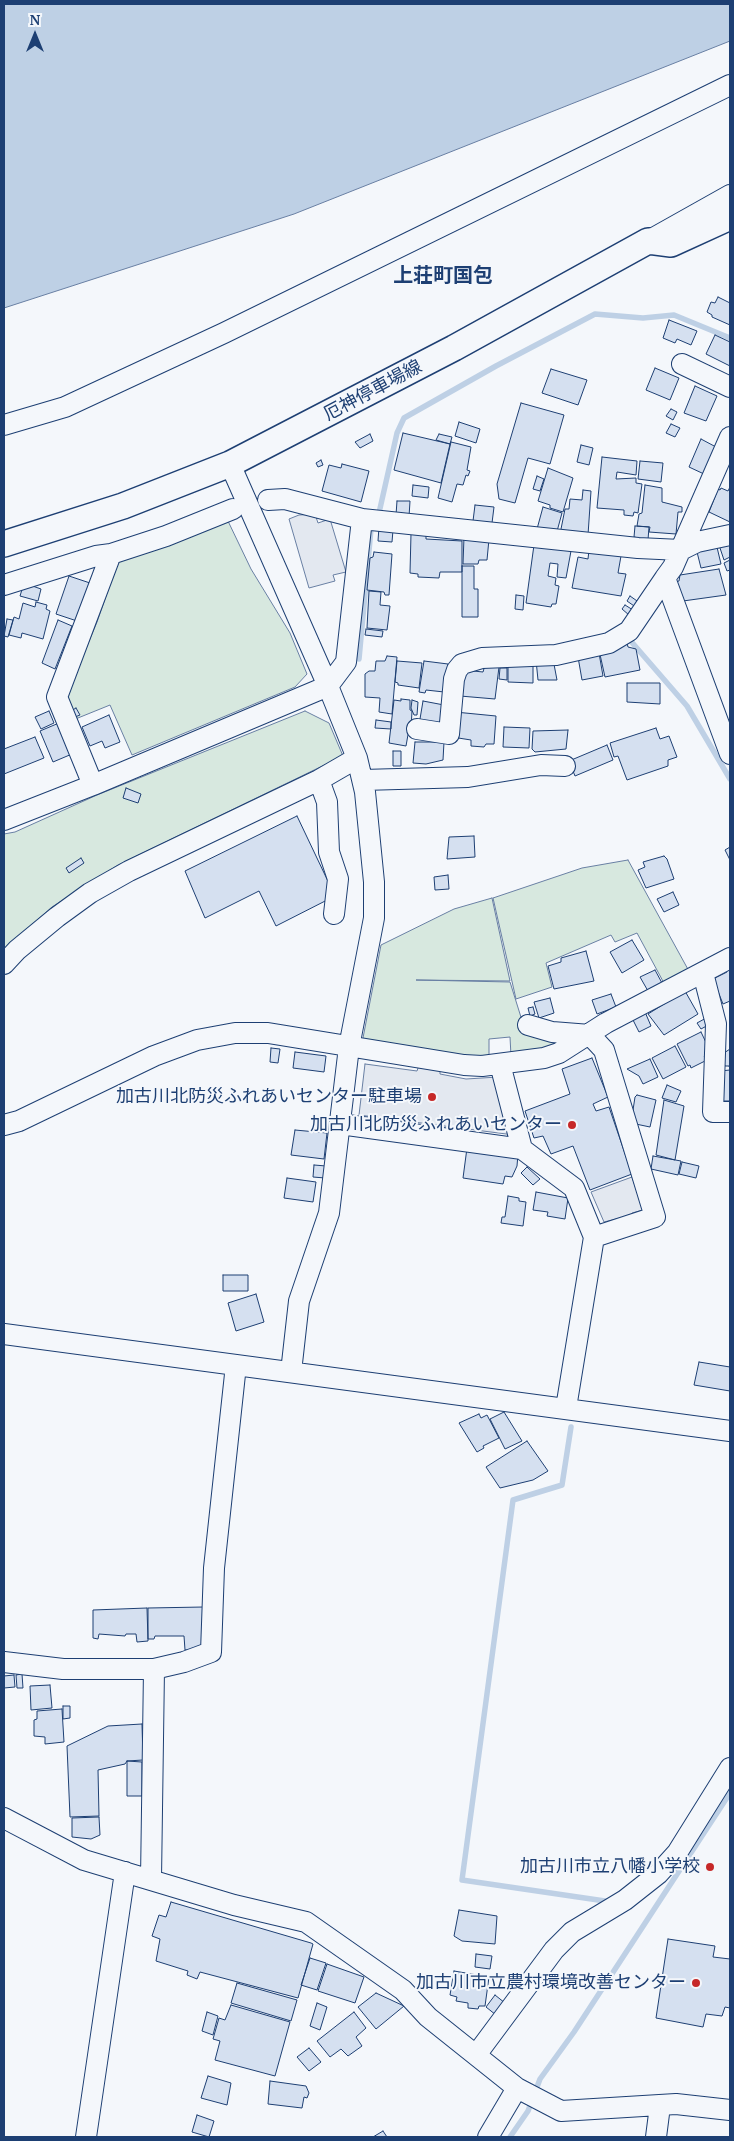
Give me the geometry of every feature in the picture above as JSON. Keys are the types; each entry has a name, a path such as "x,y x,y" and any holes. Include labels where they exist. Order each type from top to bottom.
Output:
{"main road":[{"path":"648,241 671,244 730,217"},
{"name":"厄神停車場線","path":"4,544 123,506 230,464 428,362 648,241"}],"street":[{"path":"4,425 65,407 224,333 730,85"},
{"path":"648,241 730,195"},
{"path":"682,364 730,386"},
{"path":"417,729 449,734 454,679 456,670 462,664 482,658 556,655 610,642 629,631 665,578 681,550 730,437"},
{"path":"230,464 328,686 357,758 362,780 374,882 374,918 349,1047 329,1213 299,1300 291,1372"},
{"path":"268,500 285,499 362,518 593,544 681,550 697,542 730,535"},
{"path":"4,585 166,536 233,509"},
{"path":"4,820 93,785 328,686 346,662 362,518"},
{"path":"93,785 57,696 111,554"},
{"path":"665,578 730,754"},
{"path":"4,964 57,917 128,871 319,780 357,758"},
{"path":"362,780 468,777 541,765 565,766"},
{"path":"319,780 327,802 329,852 338,879 334,914"},
{"path":"4,1125 19,1121 154,1056 197,1040 235,1033 268,1033 464,1065 500,1064 544,1058 559,1052 606,1023 730,958"},
{"path":"704,973 716,1024 713,1112 730,1112"},
{"path":"528,1025 552,1032 590,1034 604,1050 655,1217 594,1237"},
{"path":"500,1064 522,1149"},
{"path":"340,1124 522,1149 574,1188 594,1237 566,1408"},
{"path":"4,1334 566,1408 730,1432"},
{"path":"4,1662 64,1669 154,1669 184,1662 211,1652 214,1568 236,1365"},
{"path":"151,1879 154,1669"},
{"path":"476,2055 554,1950 566,1938 590,1920 624,1900 658,1874 677,1853 730,1768"},
{"path":"4,1818 84,1860 234,1905 306,1922 404,1990 428,2017 517,2088 562,2110 676,2104 730,2110"},
{"path":"86,2137 125,1872"},
{"path":"488,2137 517,2088"},
{"path":"656,2137 660,2106"}],"shaded area":[{"path":"315,514 318,523 330,519 346,572 333,575 335,581 309,588 289,519 299,515"},
{"path":"227,519 251,569 290,633 307,674 295,687 132,755 110,705 73,720 66,696 97,622 116,567 120,558"},
{"path":"305,711 329,723 343,756 118,865 52,907 4,949 4,834 15,832 97,795"},
{"path":"628,860 690,973 665,985 637,933 615,942 611,935 546,963 552,987 516,999 493,898 582,868"},
{"path":"492,898 510,981 416,980 510,982 525,1030 565,1041 559,1045 511,1056 510,1037 489,1039 489,1058 457,1057 362,1043 381,945 454,909"},
{"name":"加古川北防災ふれあいセンター駐車場","path":"365,1064 417,1071 419,1065 440,1068 440,1074 466,1079 498,1077 514,1135 359,1115"},
{"path":"632,1177 643,1210 632,1213 633,1218 617,1223 616,1219 604,1222 591,1192"}],"water":[{"path":"4,4 730,4 730,41 294,214 4,308"}],"building":[{"path":"718,297 730,303 730,325 712,317 707,312 711,302 715,303"},
{"path":"669,320 697,331 691,345 677,339 675,343 663,338"},
{"path":"715,335 730,342 730,366 706,354"},
{"path":"655,368 679,378 670,400 646,390"},
{"path":"551,369 587,380 578,405 542,393"},
{"path":"695,386 717,396 706,421 684,413"},
{"path":"521,403 564,415 550,464 528,458 515,503 499,499 497,484"},
{"path":"671,409 677,412 673,420 666,416"},
{"path":"459,422 480,429 476,443 455,436"},
{"path":"671,424 680,428 675,437 666,433"},
{"path":"403,433 450,444 441,483 394,470"},
{"path":"370,434 373,441 360,448 355,442"},
{"path":"439,434 452,437 450,444 436,440"},
{"path":"701,439 716,447 704,474 689,467"},
{"path":"451,442 471,447 467,470 470,471 468,476 466,475 463,485 457,484 452,502 438,498"},
{"path":"581,445 593,448 589,465 577,462"},
{"path":"602,457 637,461 636,475 617,472 616,479 636,478 636,483 642,484 638,513 634,512 633,516 624,515 624,510 597,508"},
{"path":"321,460 323,465 318,467 316,463"},
{"path":"640,461 663,463 661,482 638,479"},
{"path":"342,464 369,471 361,502 322,491 329,465 341,468"},
{"path":"548,468 573,478 563,512 550,508 550,505 538,501"},
{"path":"537,476 544,479 540,491 533,489"},
{"path":"413,485 429,487 428,498 412,496"},
{"path":"645,485 662,488 662,502 682,507 682,512 678,512 676,534 649,532 650,527 637,526 639,514 642,513"},
{"path":"730,487 730,522 709,512 718,489 720,490 721,488 728,491"},
{"path":"583,490 591,491 588,535 560,534 565,509 569,509 570,499 582,500"},
{"path":"397,501 410,501 409,517 396,515"},
{"path":"475,505 494,507 492,523 473,521"},
{"path":"543,507 562,513 556,535 537,529"},
{"path":"635,526 649,527 648,540 634,537"},
{"path":"379,527 393,530 392,542 378,541"},
{"path":"411,534 426,534 426,539 462,541 462,572 440,572 439,578 418,577 418,574 410,573"},
{"path":"464,537 489,539 487,560 479,560 478,564 463,564"},
{"path":"730,541 730,557 724,560 719,545"},
{"path":"716,543 721,564 701,568 696,548"},
{"path":"534,545 571,551 566,578 557,577 558,564 550,563 548,576 556,578 555,585 559,586 556,604 552,604 551,607 526,603"},
{"path":"589,550 621,556 618,573 626,574 621,596 572,588 578,557 588,559"},
{"path":"374,552 392,554 389,595 385,595 384,592 367,590 370,558 373,557"},
{"path":"730,560 730,570 727,571 724,563"},
{"path":"462,566 474,566 474,589 478,589 478,617 462,617"},
{"path":"719,569 726,595 683,601 675,582 679,581 680,575"},
{"path":"69,576 90,583 77,621 56,614"},
{"path":"24,583 41,589 38,601 20,596"},
{"path":"369,591 381,592 380,605 390,606 387,630 367,628"},
{"path":"516,595 524,596 523,610 515,609"},
{"path":"630,596 640,603 637,608 627,601"},
{"path":"36,602 47,605 46,609 50,611 43,639 22,633 21,638 9,635 14,617 19,619 23,603 35,607"},
{"path":"625,605 633,610 629,615 622,609"},
{"path":"7,619 13,620 8,637 4,636"},
{"path":"58,620 72,626 55,669 42,663"},
{"path":"366,629 383,631 382,637 365,635"},
{"path":"627,643 628,647 636,649 640,670 605,677 599,650"},
{"path":"599,653 603,676 582,680 578,657"},
{"path":"387,656 397,657 392,714 379,712 380,698 365,697 365,674 369,671 375,671 376,661 385,661"},
{"path":"553,659 557,680 538,680 536,660"},
{"path":"397,661 422,663 419,688 398,685 395,682"},
{"path":"424,661 448,664 444,692 426,690 425,693 419,692"},
{"path":"485,665 499,667 495,699 460,696 464,670 483,672"},
{"path":"508,665 533,666 533,683 508,682"},
{"path":"500,668 507,668 507,680 499,679"},
{"path":"627,683 660,683 660,704 627,702"},
{"path":"401,699 410,700 410,710 412,711 411,729 409,729 406,746 389,743 394,700 401,701"},
{"path":"412,700 418,702 417,715 414,715 411,708"},
{"path":"423,701 444,705 439,728 419,725"},
{"path":"76,708 80,715 75,717 71,711"},
{"path":"49,711 54,723 41,729 35,717"},
{"path":"455,712 496,716 494,744 486,744 484,747 471,746 471,740 452,737"},
{"path":"109,715 120,742 105,748 102,741 90,746 82,727"},
{"path":"376,720 391,722 391,729 375,728"},
{"path":"59,723 72,754 53,762 40,731"},
{"path":"504,727 530,728 529,748 503,747"},
{"path":"656,728 660,739 669,736 677,757 668,760 668,766 627,780 618,756 614,757 610,743"},
{"path":"568,730 566,749 535,752 532,749 533,731"},
{"path":"35,737 44,758 4,774 4,749"},
{"path":"415,742 444,742 443,760 426,764 413,763"},
{"path":"607,745 613,760 575,776 569,761"},
{"path":"393,751 401,751 401,766 393,766"},
{"path":"126,788 141,794 138,803 123,798"},
{"path":"297,816 335,896 276,926 259,891 205,918 185,871"},
{"path":"474,836 475,857 447,859 449,837"},
{"path":"730,847 730,860 725,850"},
{"path":"664,856 667,859 674,879 646,888 638,870 645,867 643,862"},
{"path":"81,858 84,863 69,873 66,868"},
{"path":"448,875 449,889 435,890 434,877"},
{"path":"673,892 679,905 664,912 657,899"},
{"path":"632,940 644,960 622,973 610,952"},
{"path":"586,951 594,981 554,989 548,966 561,962 561,958"},
{"path":"730,967 730,1001 723,1004 713,979 727,972 726,969"},
{"path":"655,970 662,983 648,991 640,977"},
{"path":"685,991 698,1014 664,1035 648,1014"},
{"path":"611,994 616,1007 597,1014 592,1000"},
{"path":"550,998 554,1013 539,1018 534,1002"},
{"path":"533,1007 535,1014 530,1016 528,1008"},
{"path":"645,1012 651,1026 639,1032 632,1018"},
{"path":"708,1017 712,1023 701,1029 697,1023"},
{"path":"701,1032 711,1053 704,1056 707,1060 691,1068 690,1065 688,1066 677,1044"},
{"path":"675,1046 686,1067 663,1079 652,1058"},
{"path":"271,1048 280,1049 278,1063 270,1062"},
{"path":"730,1049 730,1069 729,1066 725,1066 721,1055"},
{"path":"295,1052 326,1056 324,1072 293,1068"},
{"name":"加古川北防災ふれあいセンター","path":"592,1058 608,1097 593,1104 596,1111 609,1107 632,1174 590,1190 573,1146 551,1154 543,1136 534,1138 525,1111 570,1094 562,1069"},
{"path":"650,1059 658,1077 643,1084 639,1076 627,1069"},
{"path":"730,1070 730,1101 721,1101 720,1071"},
{"path":"667,1085 681,1091 676,1102 662,1098"},
{"path":"637,1095 656,1100 650,1127 631,1123 635,1097"},
{"path":"664,1100 684,1106 675,1160 656,1155"},
{"path":"295,1130 327,1133 324,1159 291,1155"},
{"path":"467,1148 518,1154 517,1166 512,1177 505,1176 503,1184 463,1178"},
{"path":"653,1156 681,1161 678,1175 651,1169"},
{"path":"682,1162 699,1166 696,1178 679,1174"},
{"path":"314,1165 326,1166 325,1178 313,1177"},
{"path":"527,1167 540,1179 533,1185 521,1173"},
{"path":"287,1178 316,1182 313,1202 284,1198"},
{"path":"536,1192 568,1198 565,1219 547,1216 548,1212 533,1210"},
{"path":"508,1196 519,1198 519,1201 526,1202 523,1226 501,1223 502,1217 505,1217"},
{"path":"223,1275 248,1275 248,1291 223,1291"},
{"path":"256,1294 264,1322 236,1331 228,1303"},
{"path":"699,1362 730,1367 730,1391 694,1385"},
{"path":"504,1412 522,1441 505,1449 490,1419"},
{"path":"479,1414 481,1418 487,1415 499,1438 483,1446 484,1448 477,1452 459,1423"},
{"path":"527,1441 548,1471 533,1480 500,1488 486,1467"},
{"path":"204,1607 202,1647 195,1650 185,1650 184,1636 155,1636 154,1639 148,1639 148,1608"},
{"path":"147,1608 148,1641 137,1642 136,1634 126,1634 125,1636 99,1634 98,1639 93,1638 93,1610"},
{"path":"22,1674 23,1688 17,1688 16,1675"},
{"path":"14,1675 15,1687 4,1688 4,1676"},
{"path":"50,1685 52,1708 31,1710 30,1686"},
{"path":"63,1706 70,1706 70,1718 63,1719"},
{"path":"62,1709 64,1742 45,1744 45,1737 34,1736 34,1720 37,1719 37,1711"},
{"path":"142,1724 143,1760 127,1761 125,1764 98,1770 99,1816 70,1817 67,1746 108,1726"},
{"path":"127,1761 142,1762 142,1796 127,1796"},
{"path":"99,1817 100,1835 91,1839 72,1837 72,1818"},
{"path":"171,1902 313,1944 298,1998 200,1972 197,1979 187,1975 188,1971 156,1961 160,1939 152,1936 159,1915 166,1917"},
{"path":"459,1910 497,1916 495,1944 462,1941 454,1936"},
{"name":"加古川市立農村環境改善センター","path":"668,1939 715,1946 713,1957 730,1959 730,2008 725,2007 722,2016 706,2014 703,2027 656,2018"},
{"path":"476,1954 492,1956 490,1969 475,1967"},
{"path":"310,1958 326,1963 317,1990 301,1985"},
{"path":"327,1964 364,1977 355,2003 318,1991"},
{"path":"454,1971 489,1977 485,2006 479,2006 478,2009 468,2008 468,2003 456,2001 457,1997 450,1995"},
{"path":"237,1983 297,2000 291,2021 231,2003"},
{"path":"376,1993 404,2006 376,2029 358,2007"},
{"path":"495,1995 505,2003 496,2015 486,2007"},
{"path":"317,2003 327,2007 320,2030 310,2026"},
{"path":"231,2005 290,2022 275,2076 215,2060 220,2041 213,2039 219,2018 225,2020"},
{"path":"207,2012 218,2016 213,2035 202,2031"},
{"path":"354,2012 366,2028 356,2037 362,2046 348,2056 341,2049 330,2057 317,2041"},
{"path":"309,2048 321,2062 309,2071 297,2057"},
{"path":"208,2076 231,2083 227,2105 201,2098"},
{"path":"270,2081 306,2086 309,2093 307,2098 304,2097 302,2108 268,2104"},
{"path":"197,2115 214,2121 209,2137 192,2132"},
{"path":"383,2131 387,2137 373,2137"}],"waterway":[{"path":"359,659 371,529 379,513 397,433 404,418 496,366 595,314 643,318 674,315 730,338"},
{"path":"629,639 687,706 730,779"},
{"path":"571,1427 562,1485 513,1500 462,1880 605,1901"},
{"path":"510,2137 528,2111 540,2079 574,2032 730,1793"}],"place":[{"name":"加古川北防災ふれあいセンター駐車場","path":"432,1097"},
{"name":"加古川北防災ふれあいセンター","path":"572,1125"},
{"name":"加古川市立八幡小学校","path":"710,1867"},
{"name":"加古川市立農村環境改善センター","path":"696,1983"}],"district":[{"name":"上荘町国包","path":"443,276"}]}
